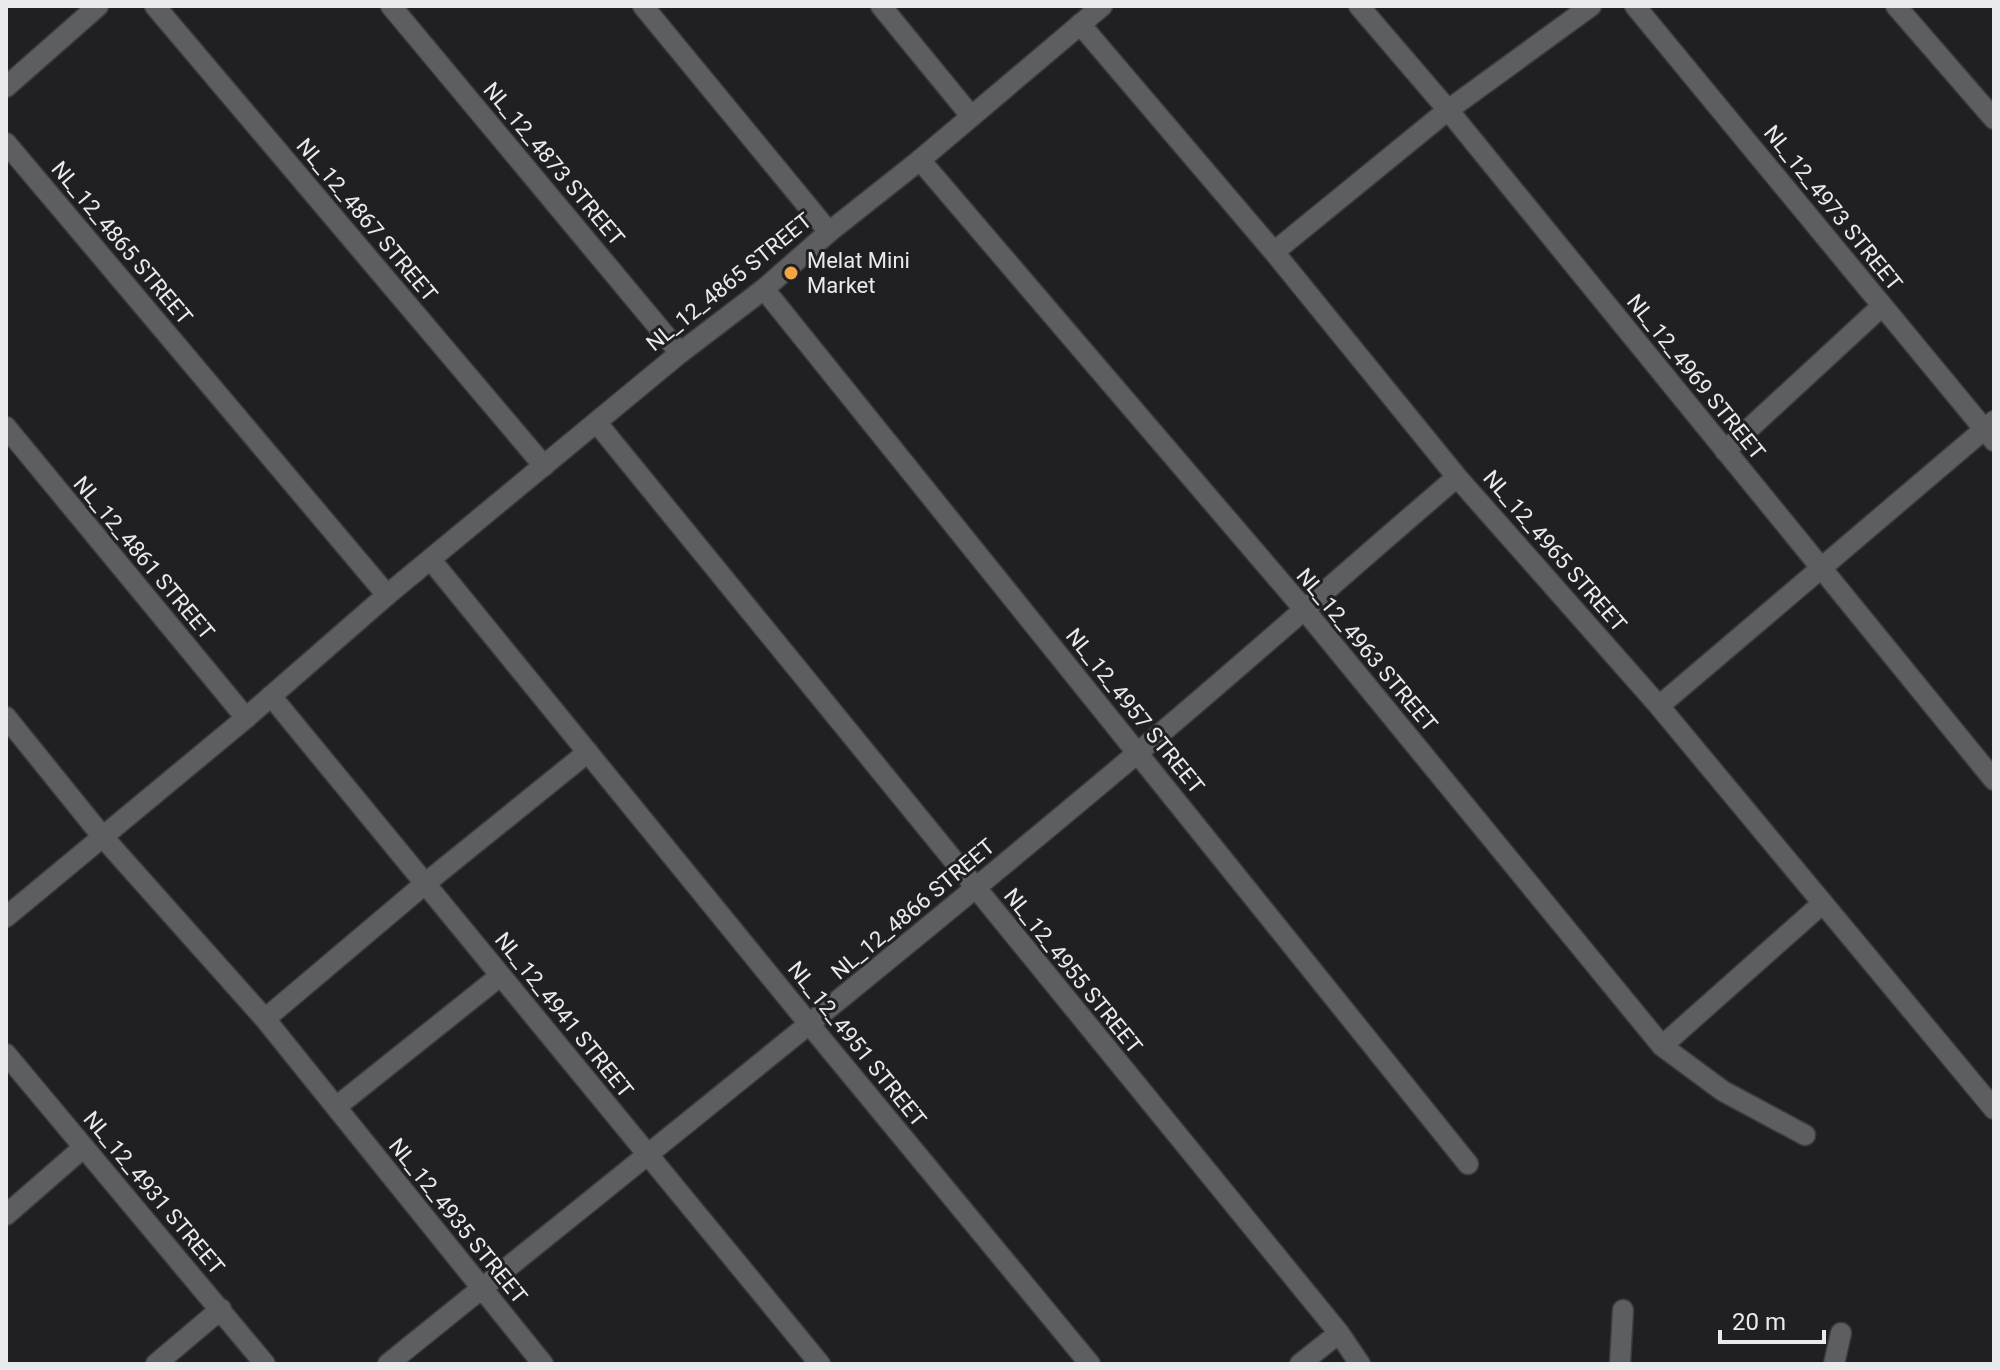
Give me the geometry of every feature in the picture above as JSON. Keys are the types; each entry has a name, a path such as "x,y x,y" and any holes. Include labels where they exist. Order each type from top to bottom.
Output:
{"street":[{"path":"6,87 98,6"},
{"name":"NL_12_4867 STREET","path":"155,6 544,466"},
{"name":"NL_12_4873 STREET","path":"391,6 680,353"},
{"path":"643,6 829,232"},
{"path":"881,6 971,116"},
{"name":"NL_12_4865 STREET","path":"6,917 246,718 387,595 680,353 764,289 1102,6"},
{"name":"NL_12_4969 STREET","path":"1359,6 1448,110 1994,780"},
{"path":"1274,252 1448,110 1591,6"},
{"name":"NL_12_4973 STREET","path":"1635,6 1882,306 1991,430"},
{"path":"1896,6 1994,119"},
{"name":"NL_12_4965 STREET","path":"1080,24 1274,252 1457,477 1659,706 1994,1109"},
{"name":"NL_12_4865 STREET","path":"6,143 387,595"},
{"name":"NL_12_4963 STREET","path":"920,160 1303,608 1662,1046 1723,1091 1805,1135"},
{"name":"NL_12_4957 STREET","path":"764,289 1468,1164"},
{"path":"1725,451 1882,306"},
{"name":"NL_12_4955 STREET","path":"597,423 1339,1333 1360,1364"},
{"name":"NL_12_4861 STREET","path":"6,427 246,718"},
{"path":"1659,706 1991,430"},
{"name":"NL_12_4866 STREET","path":"388,1364 975,889 1138,753 1457,477"},
{"name":"NL_12_4951 STREET","path":"431,560 1090,1364"},
{"name":"NL_12_4941 STREET","path":"271,696 427,882 500,976 820,1364"},
{"name":"NL_12_4935 STREET","path":"6,717 102,836 265,1019 543,1364"},
{"path":"265,1019 588,752"},
{"path":"1662,1046 1823,903"},
{"path":"336,1107 500,976"},
{"name":"NL_12_4931 STREET","path":"6,1054 265,1364"},
{"path":"6,1215 84,1147"},
{"path":"156,1364 221,1309"},
{"path":"1620,1364 1623,1310"},
{"path":"1300,1364 1339,1333"},
{"path":"1834,1364 1841,1333"}],"place":[{"name":"Melat Mini Market","path":"791,273"}]}
